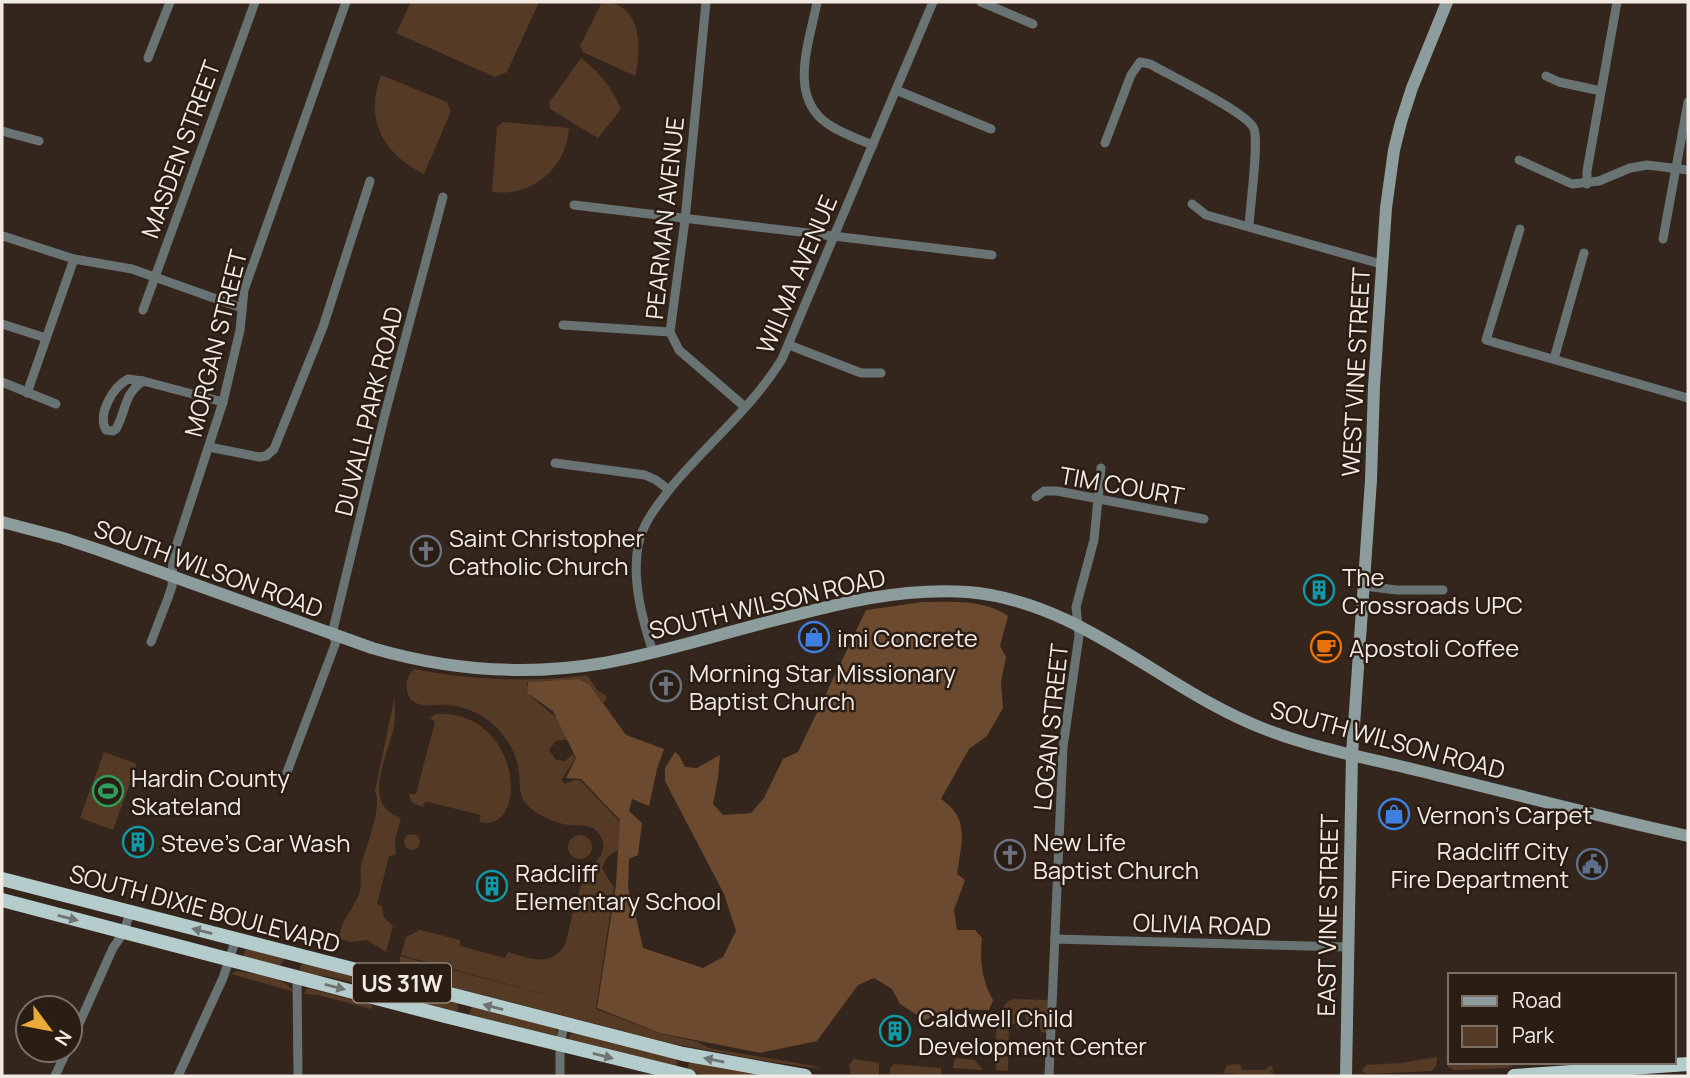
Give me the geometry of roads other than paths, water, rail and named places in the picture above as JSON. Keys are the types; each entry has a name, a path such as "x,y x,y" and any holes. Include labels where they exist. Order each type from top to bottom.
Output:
{"highway":[{"name":"SOUTH DIXIE BOULEVARD","path":"2,879 564,1025 683,1054 805,1076"},
{"name":"SOUTH DIXIE BOULEVARD","path":"2,900 689,1076"},
{"path":"1514,1076 1688,1064"}],"main road":[{"name":"WEST VINE STREET","path":"1352,754 1381,264 1389,181 1401,122 1416,76 1447,2"},
{"name":"SOUTH WILSON ROAD","path":"2,522 63,538 332,634 411,659 481,668 582,666 653,652 847,603 919,592 990,595 1030,605 1078,624 1254,725 1352,754 1688,836"},
{"name":"EAST VINE STREET","path":"1346,1076 1352,754"}],"street":[{"path":"148,58 170,2"},
{"name":"MASDEN STREET","path":"143,310 256,2"},
{"name":"MORGAN STREET","path":"152,642 172,586 173,556 223,402 240,330 244,290 346,2"},
{"name":"PEARMAN AVENUE","path":"706,2 685,220 670,332 679,350 744,407"},
{"path":"817,2 803,75 807,96 813,110 830,125 873,145"},
{"name":"WILMA AVENUE","path":"653,652 638,591 638,547 650,516 769,379 789,345 933,2"},
{"path":"981,2 1033,24"},
{"path":"1587,184 1587,171 1617,2"},
{"path":"1105,143 1131,75 1140,62 1150,64 1237,112 1250,122 1256,137 1249,226"},
{"path":"1546,76 1559,82 1601,91"},
{"path":"896,90 991,129"},
{"path":"1663,239 1688,102"},
{"path":"2,131 39,141"},
{"path":"1518,160 1572,184 1587,184 1630,168 1647,165 1688,170"},
{"path":"209,447 259,457 266,456 274,449 323,327 370,180"},
{"name":"DUVALL PARK ROAD","path":"287,772 336,642 332,634 394,379 443,197"},
{"path":"1192,204 1206,215 1381,264"},
{"path":"574,205 992,255"},
{"path":"1520,229 1486,340 1688,398"},
{"path":"3,236 74,259 125,267 242,308"},
{"path":"1553,359 1584,253"},
{"path":"27,393 74,259"},
{"path":"2,324 46,338"},
{"path":"563,325 670,332"},
{"path":"789,345 861,373 881,373"},
{"path":"143,381 132,388 116,429 106,430 103,416 114,393 121,383 132,379 143,381 223,402"},
{"path":"2,382 56,404"},
{"path":"555,463 645,475 669,491"},
{"name":"LOGAN STREET","path":"1049,1076 1063,747 1079,636 1076,607 1094,540 1101,468"},
{"name":"TIM COURT","path":"1036,497 1050,490 1203,519"},
{"path":"1364,586 1397,590 1443,590"},
{"path":"84,1013 113,948 124,932 130,912"},
{"path":"178,1076 230,960 236,939"},
{"name":"OLIVIA ROAD","path":"1055,939 1347,947"},
{"path":"296,954 293,976 296,1074"},
{"path":"560,1076 560,1045 564,1025"}],"place":[{"name":"Saint Christopher Catholic Church","path":"426,551"},
{"name":"The Crossroads UPC","path":"1319,590"},
{"name":"imi Concrete","path":"814,637"},
{"name":"Apostoli Coffee","path":"1326,647"},
{"name":"Morning Star Missionary Baptist Church","path":"666,686"},
{"name":"Hardin County Skateland","path":"108,791"},
{"name":"Vernon's Carpet","path":"1394,814"},
{"name":"Steve's Car Wash","path":"138,842"},
{"name":"New Life Baptist Church","path":"1010,855"},
{"name":"Radcliff City Fire Department","path":"1592,864"},
{"name":"Radcliff Elementary School","path":"492,886"},
{"name":"Caldwell Child Development Center","path":"895,1031"}]}
